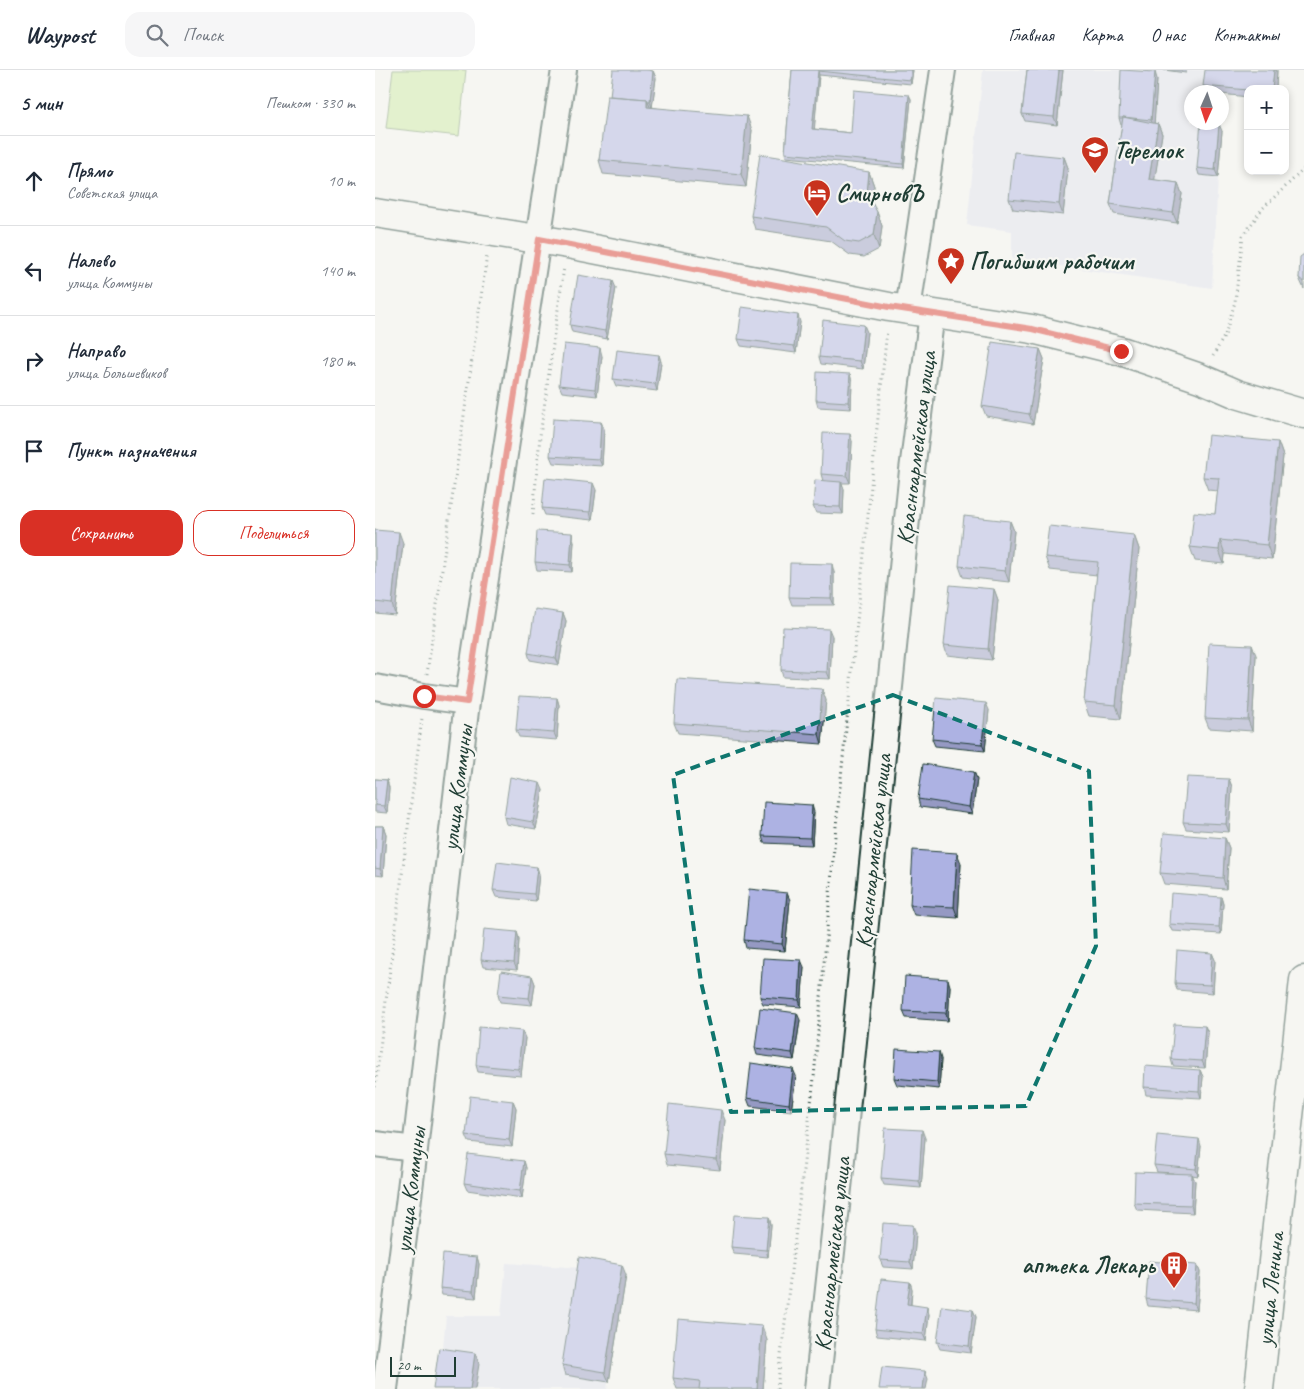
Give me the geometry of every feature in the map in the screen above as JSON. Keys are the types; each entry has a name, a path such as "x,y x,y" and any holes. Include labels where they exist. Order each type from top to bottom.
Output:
{"street":[{"name":"улица Коммуны","path":"385,1389 467,702 564,70"},
{"name":"Красноармейская улица","path":"817,1389 912,470 910,310 943,70"},
{"path":"375,213 568,244 910,310 1041,331 1121,351 1200,378 1237,394 1304,414"},
{"path":"375,687 467,702"},
{"name":"улица Ленина","path":"1259,1389 1304,980"},
{"path":"375,1144 415,1149"}],"path":[{"path":"1200,378 1225,335 1235,302 1243,236 1262,209 1304,169"},
{"path":"375,1086 424,696 490,232"},
{"path":"533,514 541,427 568,244"},
{"path":"777,1389 814,1078 835,836 910,310"}],"highlighted area":[{"path":"893,695 1089,771 1096,946 1026,1106 731,1112 701,982 673,775"}],"shaded area":[{"name":"Теремок","path":"983,70 1204,70 1203,85 1184,85 1184,130 1221,130 1212,288 1012,259 1012,231 967,225"},
{"path":"506,1263 583,1268 626,1275 607,1389 439,1389 446,1316 501,1316"}],"green space":[{"path":"393,70 466,70 459,136 386,128"}],"building":[{"path":"613,70 653,71 650,101 647,99 610,96"},
{"path":"792,70 911,70 910,80 818,71 812,129 851,133 854,90 909,95 903,164 785,153"},
{"path":"1027,70 1059,70 1054,117 1022,114"},
{"path":"1121,70 1155,72 1151,120 1119,118"},
{"path":"1205,70 1274,70 1272,85 1244,85 1244,90 1229,88 1229,85 1203,85"},
{"path":"607,96 647,99 647,107 747,116 741,174 599,160"},
{"path":"1123,117 1158,124 1149,179 1178,183 1173,213 1110,204"},
{"path":"1200,130 1218,130 1215,170 1197,168"},
{"path":"1014,152 1064,157 1059,204 1009,199"},
{"name":"СмирновЪ","path":"760,154 869,172 867,193 877,212 874,235 859,243 845,241 826,227 751,216"},
{"path":"1304,254 1304,282 1299,278 1300,257"},
{"path":"578,275 613,281 605,331 570,325"},
{"path":"742,307 798,315 794,346 738,339"},
{"path":"823,320 864,325 860,361 819,357"},
{"path":"992,342 1040,349 1029,414 982,406"},
{"path":"564,344 600,348 595,389 559,385"},
{"path":"617,350 659,355 655,384 613,379"},
{"path":"817,372 850,374 848,402 816,400"},
{"path":"553,419 601,422 599,459 550,456"},
{"path":"823,433 850,434 847,476 821,474"},
{"path":"1208,435 1278,442 1267,545 1220,540 1219,550 1190,547 1194,512 1215,514 1219,478 1203,477"},
{"path":"545,478 593,483 590,512 542,508"},
{"path":"815,480 841,482 840,507 813,506"},
{"path":"964,516 1010,521 1005,571 959,566"},
{"path":"1049,526 1134,535 1116,705 1084,702 1098,562 1045,557"},
{"path":"375,530 399,532 392,604 375,602"},
{"path":"537,531 572,533 570,565 535,562"},
{"path":"790,563 832,564 831,598 789,597"},
{"path":"950,585 994,589 988,649 944,645"},
{"path":"535,609 563,613 556,658 528,653"},
{"path":"783,627 829,629 827,672 781,670"},
{"path":"1209,643 1252,645 1248,720 1205,718"},
{"path":"677,679 822,689 819,734 674,723"},
{"path":"519,696 557,698 554,733 516,730"},
{"path":"936,698 986,703 982,744 932,739"},
{"path":"923,764 974,772 969,807 918,799"},
{"path":"510,777 540,783 533,822 504,817"},
{"path":"1187,777 1229,779 1226,824 1183,822"},
{"path":"375,779 387,780 384,806 375,805"},
{"path":"764,802 812,805 810,838 762,836"},
{"path":"375,826 383,826 380,869 375,868"},
{"path":"1164,833 1225,838 1223,878 1160,873"},
{"path":"913,850 957,853 954,907 910,905"},
{"path":"497,862 537,867 534,894 493,890"},
{"path":"749,889 787,893 782,944 744,940"},
{"path":"1171,893 1221,897 1219,927 1169,924"},
{"path":"484,929 517,932 514,963 481,960"},
{"path":"1177,950 1212,953 1210,985 1175,983"},
{"path":"763,958 801,960 799,1000 760,997"},
{"path":"501,971 532,976 529,998 498,995"},
{"path":"905,976 948,979 946,1013 903,1011"},
{"path":"760,1008 797,1013 792,1053 755,1048"},
{"path":"1174,1024 1205,1026 1202,1061 1171,1059"},
{"path":"479,1027 522,1031 518,1069 476,1065"},
{"path":"896,1049 939,1052 937,1082 894,1078"},
{"path":"751,1063 793,1069 789,1104 747,1098"},
{"path":"1145,1066 1200,1070 1199,1091 1144,1087"},
{"path":"470,1096 513,1101 509,1140 466,1135"},
{"path":"669,1104 721,1110 716,1160 664,1154"},
{"path":"885,1128 922,1130 919,1181 881,1178"},
{"path":"1157,1135 1199,1139 1196,1169 1154,1165"},
{"path":"468,1154 524,1161 520,1191 464,1183"},
{"path":"1135,1172 1192,1174 1191,1205 1134,1203"},
{"path":"734,1215 769,1217 766,1250 731,1247"},
{"path":"883,1223 913,1225 910,1262 880,1260"},
{"path":"443,1254 477,1257 473,1291 440,1288"},
{"path":"579,1257 622,1265 605,1372 562,1365"},
{"name":"аптека Лекарь","path":"1149,1261 1197,1265 1194,1303 1146,1299"},
{"path":"881,1279 910,1282 907,1304 927,1307 923,1334 875,1329"},
{"path":"942,1306 973,1310 969,1346 937,1342"},
{"path":"678,1319 762,1326 757,1389 699,1389 700,1381 673,1378"},
{"path":"439,1348 475,1353 470,1389 433,1389"},
{"path":"882,1367 925,1371 923,1389 879,1389"}],"place":[{"name":"Теремок","path":"1095,174"},
{"name":"СмирновЪ","path":"817,217"},
{"name":"Погибшим рабочим","path":"951,285"},
{"name":"аптека Лекарь","path":"1174,1289"}],"route":[{"path":"424,696 467,702 539,239 889,307 1032,329 1121,351"}]}
